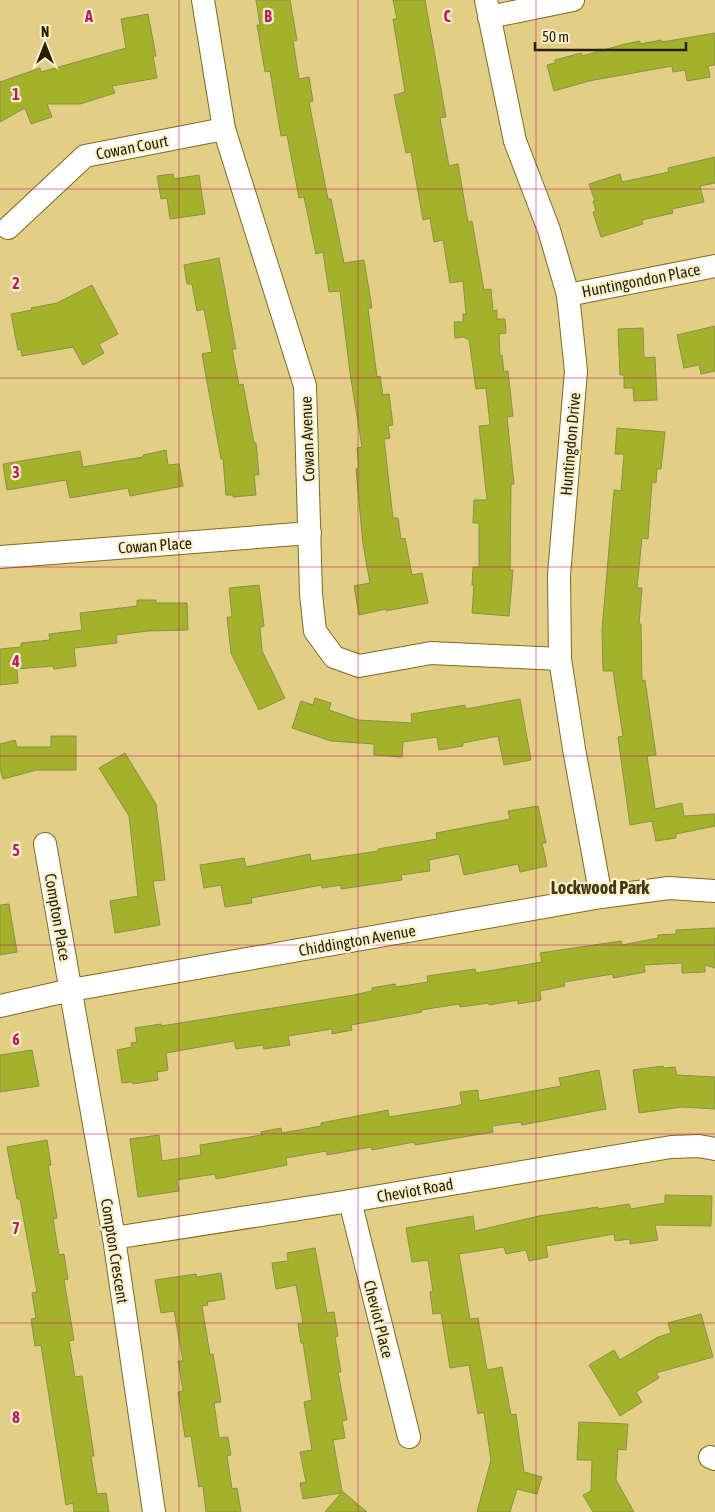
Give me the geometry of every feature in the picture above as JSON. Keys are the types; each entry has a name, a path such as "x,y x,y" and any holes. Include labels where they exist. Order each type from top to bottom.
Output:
{"street":[{"name":"Cowan Avenue","path":"203,0 224,129 305,386 311,594 315,631 334,657 359,666 431,653 560,659"},
{"path":"488,8 573,0"},
{"name":"Huntingdon Drive","path":"488,8 515,141 548,230 568,295 576,371 559,576 560,659 601,898"},
{"name":"Cowan Court","path":"8,228 85,156 224,129"},
{"name":"Huntingondon Place","path":"568,295 715,266"},
{"name":"Cowan Place","path":"0,557 310,533"},
{"name":"Compton Place","path":"45,844 72,990"},
{"name":"Chiddington Avenue","path":"0,1006 72,990 601,898 668,888 715,891"},
{"name":"Compton Crescent","path":"72,990 114,1238 154,1512"},
{"name":"Cheviot Road","path":"114,1238 350,1201 671,1147 699,1146 715,1149"},
{"name":"Cheviot Place","path":"350,1201 409,1437"}],"building":[{"path":"256,0 290,0 297,40 293,41 299,79 309,77 313,101 309,102 328,199 331,199 344,263 364,260 372,308 368,308 377,377 380,376 383,395 389,394 393,425 388,426 390,438 384,439 393,518 398,518 401,539 405,538 412,575 422,573 428,603 359,615 354,586 370,583 363,544 356,469 359,468 357,448 362,447 350,373 340,291 329,292 323,252 316,254 304,197 299,198 287,135 281,136 270,71 265,72 257,25 260,25"},
{"path":"393,0 425,0 446,117 440,118 449,166 458,164 468,222 472,221 484,290 491,289 493,311 497,310 497,319 505,319 506,333 499,334 500,356 502,355 504,372 508,371 513,416 507,417 514,484 511,484 510,570 513,570 509,616 472,613 473,567 479,567 479,523 473,523 474,500 487,500 479,426 490,425 486,388 476,389 469,339 465,337 455,338 454,322 463,322 463,314 466,314 463,281 450,283 443,240 434,242 430,218 423,220 411,152 406,153 394,95 405,92 393,19 397,19"},
{"path":"148,14 156,56 153,56 157,78 112,86 115,93 80,104 47,104 52,117 31,124 25,108 0,122 0,82 40,68 41,72 126,48 121,19"},
{"path":"715,33 715,65 708,66 710,77 687,81 685,70 673,72 672,66 589,81 554,91 547,65 555,63 555,60 581,53 582,56 640,41 640,44 661,40 662,42"},
{"path":"715,157 715,183 700,186 704,202 672,209 673,213 642,220 643,224 601,237 593,212 596,211 593,201 595,201 589,184 620,174 622,182 669,172 668,168"},
{"path":"173,174 174,179 199,175 205,214 170,219 167,198 161,199 157,176"},
{"path":"219,258 236,349 232,349 239,385 243,384 254,443 256,443 259,475 254,475 256,495 233,497 233,495 226,495 223,459 221,459 202,354 212,352 204,309 197,311 192,284 187,284 184,265"},
{"path":"92,285 118,334 99,344 104,353 83,365 73,347 22,356 21,349 18,350 11,314 57,303"},
{"path":"715,326 715,371 701,374 699,365 684,368 677,335"},
{"path":"643,328 644,358 655,357 657,400 634,401 633,388 624,388 624,375 620,375 618,329"},
{"path":"617,428 665,432 661,469 657,469 656,483 652,482 648,539 642,538 637,588 642,588 639,624 641,624 642,681 645,680 656,755 647,756 655,809 682,803 684,816 715,814 715,826 676,834 676,838 656,841 652,821 630,825 618,737 623,736 613,671 603,671 602,630 614,490 621,491 624,454 615,454"},
{"path":"166,450 168,465 179,464 183,486 130,496 128,488 70,498 66,480 7,490 3,464 80,451 83,467 143,457 143,455"},
{"path":"259,585 264,626 260,627 262,651 285,698 259,710 231,653 227,617 232,617 229,588"},
{"path":"137,600 156,600 156,603 187,603 188,630 148,631 116,635 117,643 74,648 76,666 54,669 53,666 17,669 18,683 0,685 0,649 21,647 21,643 50,640 49,634 82,630 80,613 137,606"},
{"path":"315,698 331,703 329,710 358,720 412,723 411,714 465,705 466,709 520,699 531,760 504,765 498,736 463,743 463,746 439,750 437,737 403,742 402,757 374,755 374,744 331,741 292,728 301,701 313,705"},
{"path":"51,736 76,736 76,770 37,770 3,779 0,768 0,744 15,740 17,747 51,747"},
{"path":"125,753 156,804 165,880 153,881 160,925 115,933 110,901 138,896 129,816 99,768"},
{"path":"538,806 546,843 542,843 547,866 520,872 518,864 464,875 459,854 429,860 430,871 401,875 402,880 341,889 341,885 322,888 322,885 251,898 252,903 225,907 221,885 204,888 200,865 244,858 246,867 310,854 311,861 378,851 378,849 437,839 436,833 510,819 508,811"},
{"path":"9,904 17,952 0,955 0,905"},
{"path":"715,928 715,968 705,965 705,972 682,973 682,963 644,965 645,972 613,978 613,974 564,982 565,986 540,991 541,1000 518,1004 518,1000 460,1007 459,1004 421,1010 422,1012 351,1025 352,1030 332,1034 332,1029 288,1036 290,1045 264,1049 263,1045 236,1049 234,1041 166,1053 168,1070 157,1072 158,1080 133,1084 132,1082 122,1083 117,1050 132,1047 131,1043 137,1042 135,1028 161,1024 161,1026 354,995 372,991 372,988 395,984 396,987 428,982 427,976 475,969 476,973 542,962 540,953 621,941 622,945 658,938 658,935 676,934 676,930"},
{"path":"32,1050 39,1086 0,1092 0,1055"},
{"path":"663,1066 664,1068 675,1067 677,1075 715,1077 715,1109 682,1107 639,1113 633,1070"},
{"path":"599,1070 606,1109 522,1125 521,1122 492,1126 493,1132 415,1145 414,1142 372,1150 371,1147 327,1155 326,1151 286,1158 287,1165 216,1179 215,1174 177,1180 179,1191 138,1197 130,1139 159,1135 162,1161 201,1155 200,1145 262,1135 261,1132 281,1128 282,1133 321,1126 321,1123 388,1110 389,1117 457,1106 462,1104 460,1092 478,1090 479,1101 561,1086 559,1078"},
{"path":"47,1140 51,1165 48,1165 57,1218 53,1219 59,1255 64,1254 68,1279 64,1280 74,1340 69,1341 75,1377 82,1376 94,1456 91,1456 97,1494 106,1493 109,1512 74,1512 73,1503 66,1505 41,1345 35,1346 31,1319 36,1318 32,1293 37,1292 20,1199 17,1199 7,1147"},
{"path":"665,1195 712,1196 711,1226 655,1225 658,1240 630,1244 630,1239 615,1241 614,1234 546,1246 548,1257 529,1261 526,1250 506,1254 504,1247 459,1254 470,1319 478,1318 487,1370 502,1367 511,1415 516,1414 524,1472 542,1477 537,1494 517,1489 510,1512 477,1512 491,1460 484,1412 478,1414 469,1365 450,1368 441,1313 433,1314 430,1292 433,1291 428,1260 412,1262 406,1228 473,1216 475,1231 539,1216 598,1207 598,1209 629,1204 631,1209 665,1203"},
{"path":"315,1248 327,1313 334,1312 338,1336 335,1337 341,1372 338,1372 347,1420 342,1421 345,1438 333,1440 342,1491 367,1512 325,1512 341,1493 303,1499 300,1483 306,1482 300,1452 312,1450 304,1402 312,1400 298,1324 303,1323 296,1285 276,1289 272,1263 288,1261 287,1253"},
{"path":"221,1273 225,1299 207,1302 208,1305 202,1306 210,1355 213,1354 221,1402 214,1403 219,1438 228,1437 231,1455 227,1456 232,1489 237,1488 241,1512 206,1512 203,1486 199,1487 191,1436 185,1437 178,1392 183,1391 178,1361 183,1361 174,1311 161,1313 155,1280 196,1274 197,1277"},
{"path":"701,1314 713,1357 656,1373 659,1378 636,1392 642,1402 620,1416 589,1365 614,1350 620,1360 658,1337 671,1333 668,1323"},
{"path":"579,1422 628,1424 626,1450 618,1449 616,1480 634,1512 593,1512 583,1495 591,1491 592,1460 577,1460"}],"district":[{"name":"Lockwood Park","path":"600,888"}]}
